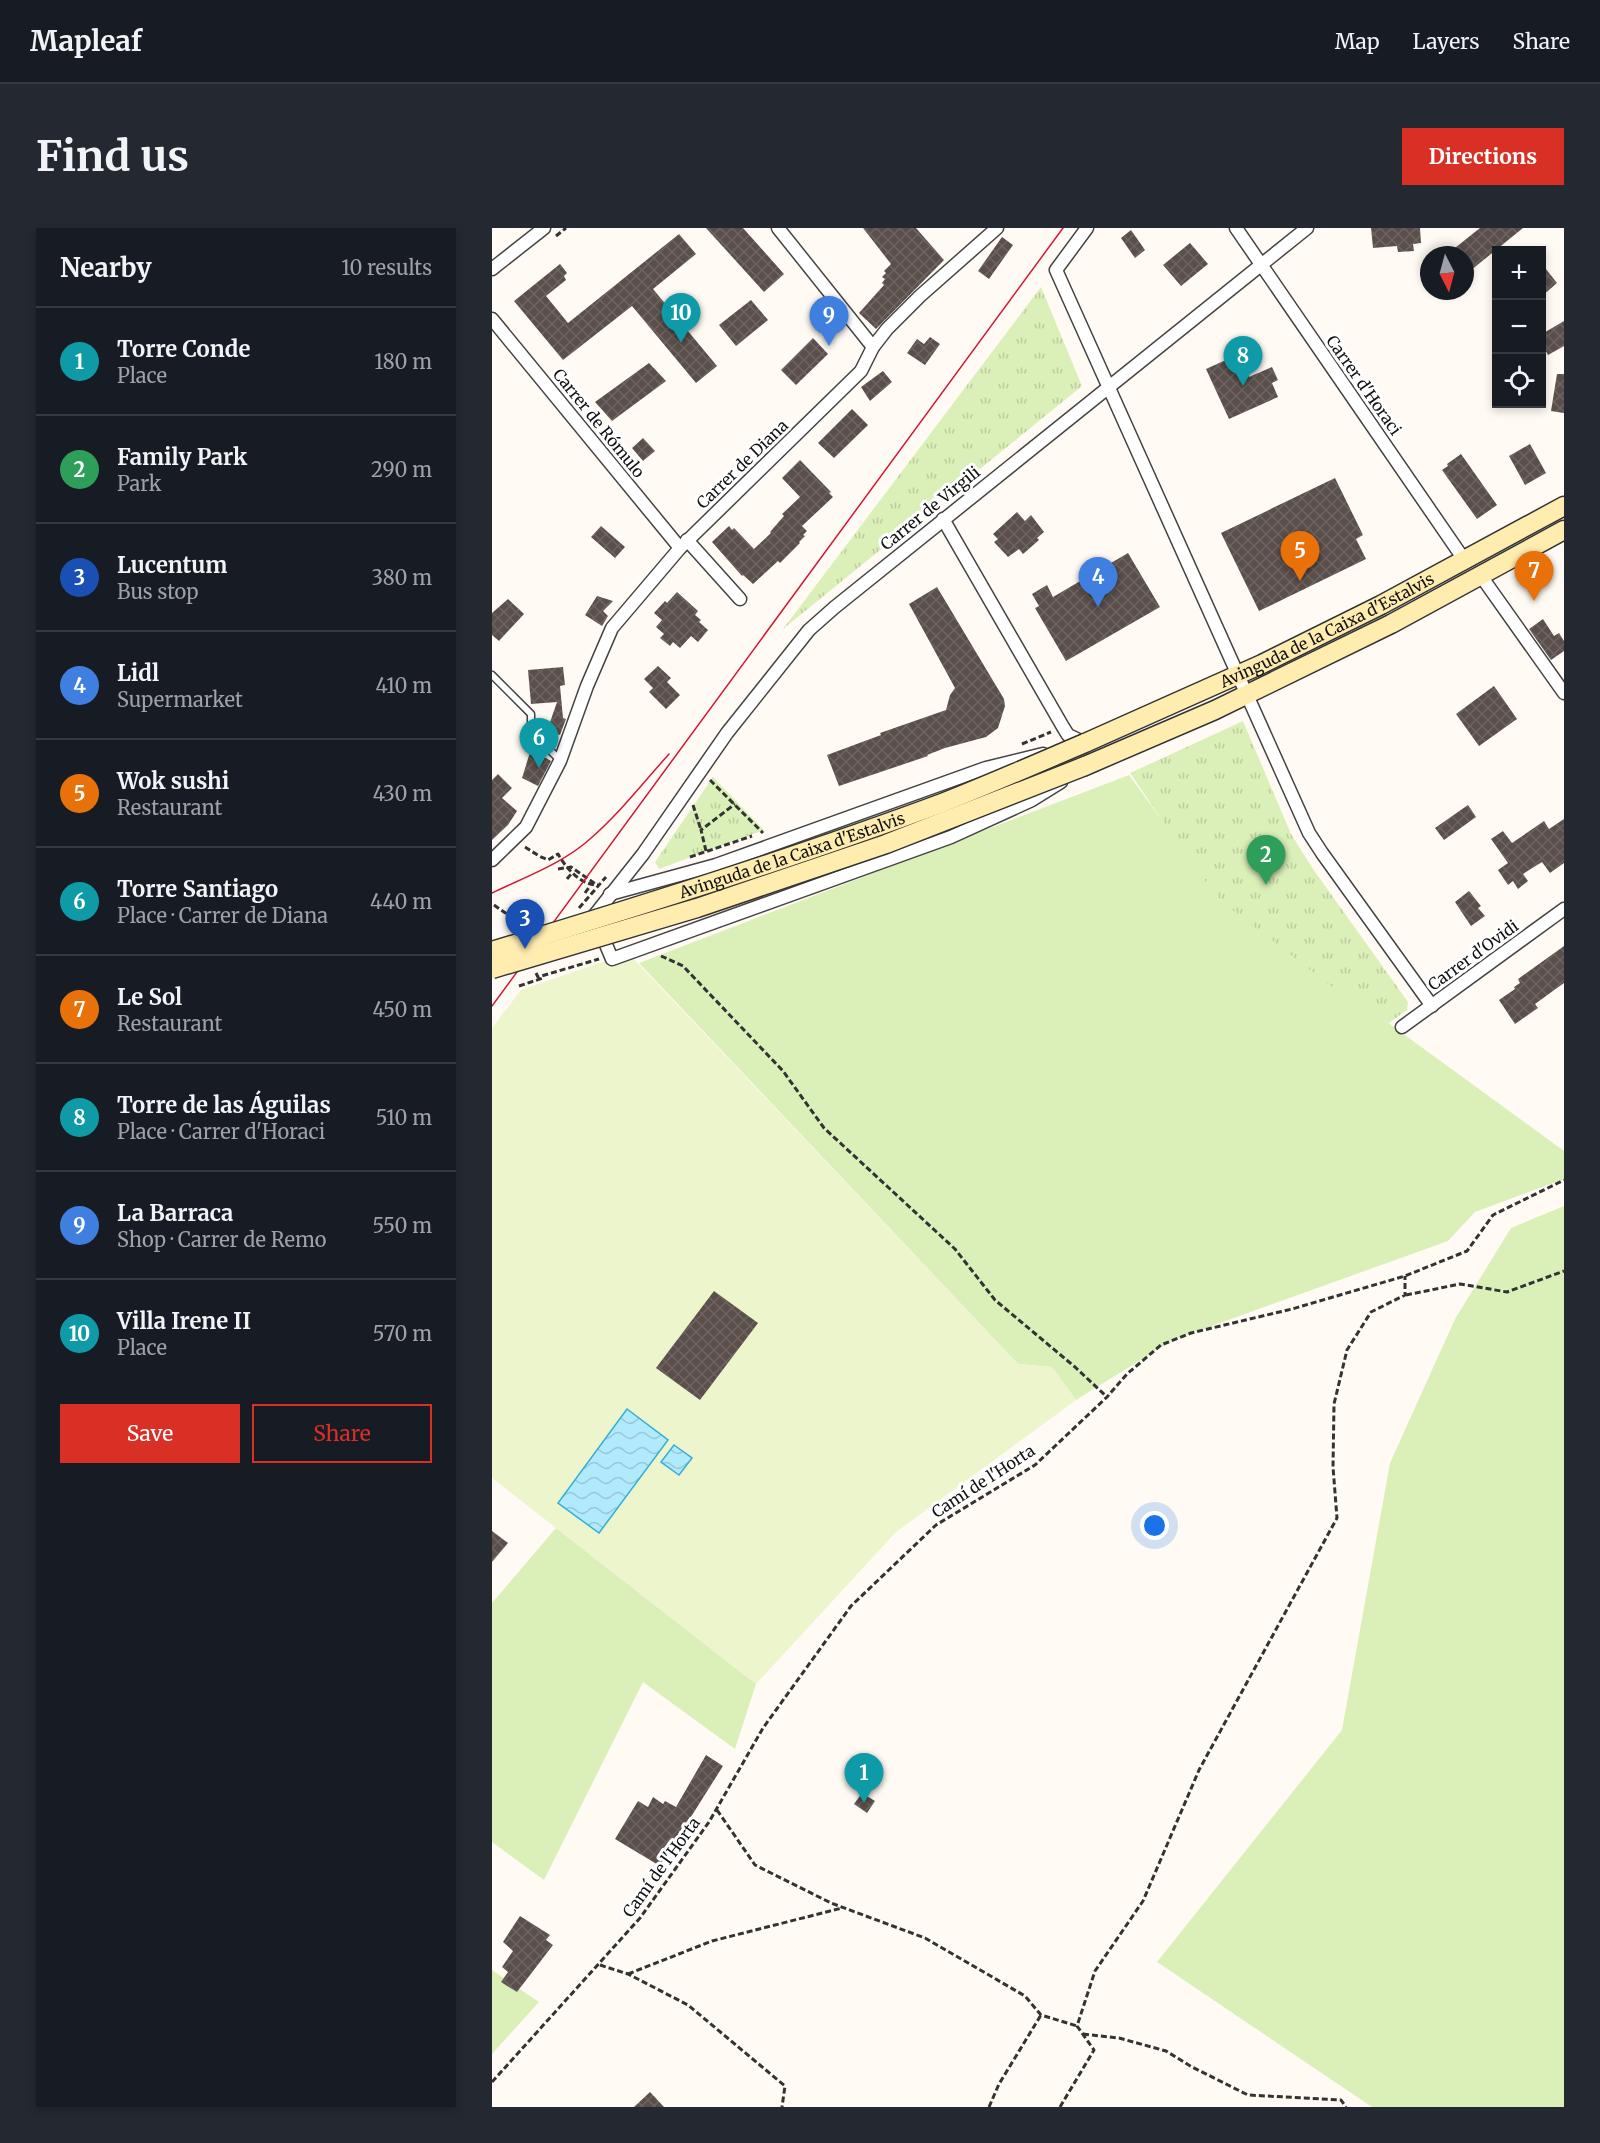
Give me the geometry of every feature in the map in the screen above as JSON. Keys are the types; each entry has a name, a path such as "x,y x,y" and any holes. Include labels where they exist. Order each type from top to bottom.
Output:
{"main road":[{"name":"Avinguda de la Caixa d'Estalvis","path":"492,951 693,890 944,802 1085,743 1237,675 1382,605 1564,506"},
{"name":"Avinguda de la Caixa d'Estalvis","path":"492,969 697,908 875,848 1085,766 1247,695 1391,624 1564,530"}],"street":[{"path":"492,269 544,228"},
{"path":"778,228 873,347"},
{"name":"Carrer de Diana","path":"492,860 526,827 560,761 587,686 612,628 684,544 861,371 873,347 887,329 920,296 997,228"},
{"path":"1087,228 1056,270 1309,833 1432,1006"},
{"name":"Carrer d'Horaci","path":"1236,228 1465,561"},
{"name":"Carrer de Virgili","path":"612,959 594,916 631,869 727,732 808,630 1108,386 1307,228"},
{"name":"Carrer de Rómulo","path":"492,319 684,544 740,599"},
{"path":"943,519 1068,735 1085,743"},
{"path":"1481,576 1564,693"},
{"name":"Avinguda de la Caixa d'Estalvis","path":"610,894 716,865 986,768 1085,743"},
{"name":"Avinguda de la Caixa d'Estalvis","path":"612,959 951,837 1032,800 1085,766"},
{"path":"631,869 642,886"},
{"name":"Carrer d'Ovidi","path":"1402,1028 1564,909"}],"lane":[{"path":"492,675 531,714 531,732 560,761"}],"path":[{"path":"711,780 763,833"},
{"path":"701,830 735,804"},
{"path":"693,805 706,851"},
{"path":"514,838 548,860 558,854 566,868"},
{"path":"558,869 571,867 592,884 598,885"},
{"path":"567,879 574,871"},
{"path":"585,893 592,884"},
{"path":"494,905 527,927"},
{"path":"661,956 683,966 783,1071 824,1128 955,1249 994,1300 1075,1367 1107,1397"},
{"path":"519,986 563,971"},
{"name":"Camí de l'Horta","path":"492,2082 640,1918 717,1809 763,1728 851,1606 936,1525 1035,1465 1107,1397 1127,1374 1161,1345 1191,1333 1292,1308 1405,1276 1467,1251 1492,1215 1564,1180"},
{"path":"1077,2026 1095,1971 1143,1901 1199,1770 1337,1518 1333,1467 1334,1404 1347,1350 1371,1312 1405,1295 1460,1284 1507,1292 1564,1271"},
{"path":"1405,1276 1405,1295"},
{"path":"717,1809 755,1865 843,1908 925,1938 1025,1996 1041,2014 1077,2026 1094,2050 1060,2107"},
{"path":"628,1974 712,1941 843,1908"},
{"path":"599,1965 628,1974 688,2005 785,2086 782,2107"},
{"path":"989,2107 999,2084 1041,2014"},
{"path":"1083,2034 1119,2038 1166,2051 1192,2067 1248,2095 1341,2100 1346,2107"}],"green space":[{"path":"1041,287 1082,386 783,629"},
{"path":"1243,721 1291,834 1313,869 1408,1002 1407,1010 1389,1023 1331,986 1221,901 1194,867 1130,773"},
{"path":"1129,775 1221,901 1564,1151 1564,1179 1475,1212 1448,1241 1173,1340 1076,1400 1052,1367 1018,1364 639,963"},
{"path":"713,777 764,830 659,869 655,862"},
{"path":"628,953 1018,1364 1052,1367 1076,1400 896,1532 756,1684 492,1478 492,1028 521,990"},
{"path":"1564,1206 1564,2107 1372,2107 1157,1962 1342,1730 1390,1463 1455,1319 1511,1228"},
{"path":"556,1528 756,1684 735,1749 643,1682 544,1880 492,1842 492,1603"},
{"path":"492,1970 539,2002 492,2054"}],"water":[{"path":"627,1409 668,1440 599,1533 558,1503"},
{"path":"674,1445 692,1458 679,1475 661,1462"}],"building":[{"path":"706,228 743,228 784,274 764,292"},
{"path":"863,228 916,228 944,260 876,329 859,313 884,285 882,283 885,279 882,277 886,273 884,271 891,264"},
{"path":"1371,228 1420,228 1421,243 1413,244 1414,251 1398,252 1397,246 1373,248"},
{"path":"1480,228 1523,228 1501,246 1492,246 1492,253 1474,268 1474,246 1457,246"},
{"path":"1131,230 1145,250 1135,258 1121,238"},
{"path":"679,234 696,254 653,289 717,366 696,383 632,306 563,360 514,301 560,264 567,273 564,276 566,280 546,296 568,323"},
{"path":"1002,237 1013,245 989,279 978,271"},
{"path":"1190,243 1208,264 1181,286 1163,265"},
{"path":"1546,269 1557,283 1546,293"},
{"path":"751,300 768,320 736,346 719,325"},
{"path":"1564,321 1564,346 1548,355 1546,351 1546,332"},
{"path":"930,337 940,344 925,365 907,353 917,339 924,344"},
{"path":"813,338 828,354 796,385 781,370"},
{"path":"1239,354 1249,377 1272,367 1278,380 1272,383 1278,397 1229,419 1206,369"},
{"path":"649,363 666,381 612,421 595,402"},
{"path":"883,371 892,382 870,401 861,387"},
{"path":"1557,374 1564,374 1564,413 1551,411"},
{"path":"852,409 868,425 834,458 818,443"},
{"path":"643,438 655,451 643,461 632,448"},
{"path":"1530,444 1546,473 1525,485 1509,456"},
{"path":"1461,454 1497,505 1477,519 1442,470"},
{"path":"800,460 831,492 829,493 833,497 802,526 807,531 800,543 780,563 778,561 753,584 742,576 712,542 729,526 732,530 734,528 754,549 771,533 784,516 782,514 800,497 782,478"},
{"path":"1335,478 1363,535 1356,539 1366,559 1259,611 1221,533"},
{"path":"1017,512 1025,521 1031,515 1044,532 1037,538 1039,540 1023,554 1019,549 1008,557 994,542 998,539 993,534"},
{"path":"601,526 625,547 615,558 591,537"},
{"path":"1128,553 1160,607 1066,661 1035,608 1039,606 1032,594 1047,585 1053,597"},
{"path":"937,587 1004,699 1005,706 998,728 986,737 945,748 839,786 827,755 881,735 880,733 946,710 950,695 955,688 909,604"},
{"path":"677,592 698,611 695,615 708,630 698,642 691,636 680,648 673,642 670,646 660,638 664,634 656,627 662,620 654,613"},
{"path":"597,596 613,601 603,611 608,616 602,626 585,615"},
{"path":"508,599 524,614 499,641 492,635 492,613"},
{"path":"1543,619 1554,636 1559,633 1564,641 1564,651 1551,660 1529,629"},
{"path":"658,666 671,678 667,682 680,695 666,709 649,692 653,688 644,679"},
{"path":"563,667 565,685 560,686 563,718 566,719 560,735 547,731 557,702 531,704 528,670"},
{"path":"1494,686 1517,719 1479,746 1456,714"},
{"path":"531,749 551,761 538,786 522,778"},
{"path":"498,774 512,788 502,798 517,811 508,825 492,840 492,780"},
{"path":"1468,805 1476,817 1444,840 1435,828"},
{"path":"1564,819 1564,863 1550,873 1542,862 1523,874 1528,881 1518,889 1513,881 1508,885 1498,870 1508,863 1491,839 1503,831 1512,843 1544,821 1549,829"},
{"path":"1469,891 1481,906 1478,908 1485,916 1471,926 1455,902"},
{"path":"1564,946 1564,983 1535,1004 1538,1008 1515,1024 1499,1000 1515,989 1514,987 1520,983 1518,979"},
{"path":"714,1291 758,1323 700,1400 656,1368"},
{"path":"492,1531 508,1543 492,1562"},
{"path":"706,1755 723,1766 660,1866 615,1839 638,1801 648,1807 653,1797 663,1804 665,1801 676,1807"},
{"path":"862,1793 875,1801 867,1813 854,1804"},
{"path":"520,1916 550,1935 546,1940 553,1945 517,1992 501,1982 508,1972 502,1967 513,1951 503,1942"},
{"path":"650,2092 664,2107 634,2107"}],"tram line":[{"path":"492,1006 1063,228"},
{"path":"492,893 543,869 579,848 611,819 669,754"}],"place":[{"name":"Villa Irene II","path":"681,343"},
{"name":"La Barraca","path":"829,346"},
{"name":"Torre de las Águilas","path":"1243,386"},
{"name":"Wok sushi","path":"1300,581"},
{"name":"Le Sol","path":"1534,601"},
{"name":"Lidl","path":"1098,607"},
{"name":"Torre Santiago","path":"539,768"},
{"name":"Family Park","path":"1266,885"},
{"name":"Lucentum","path":"525,949"},
{"name":"Torre Conde","path":"864,1803"}]}
